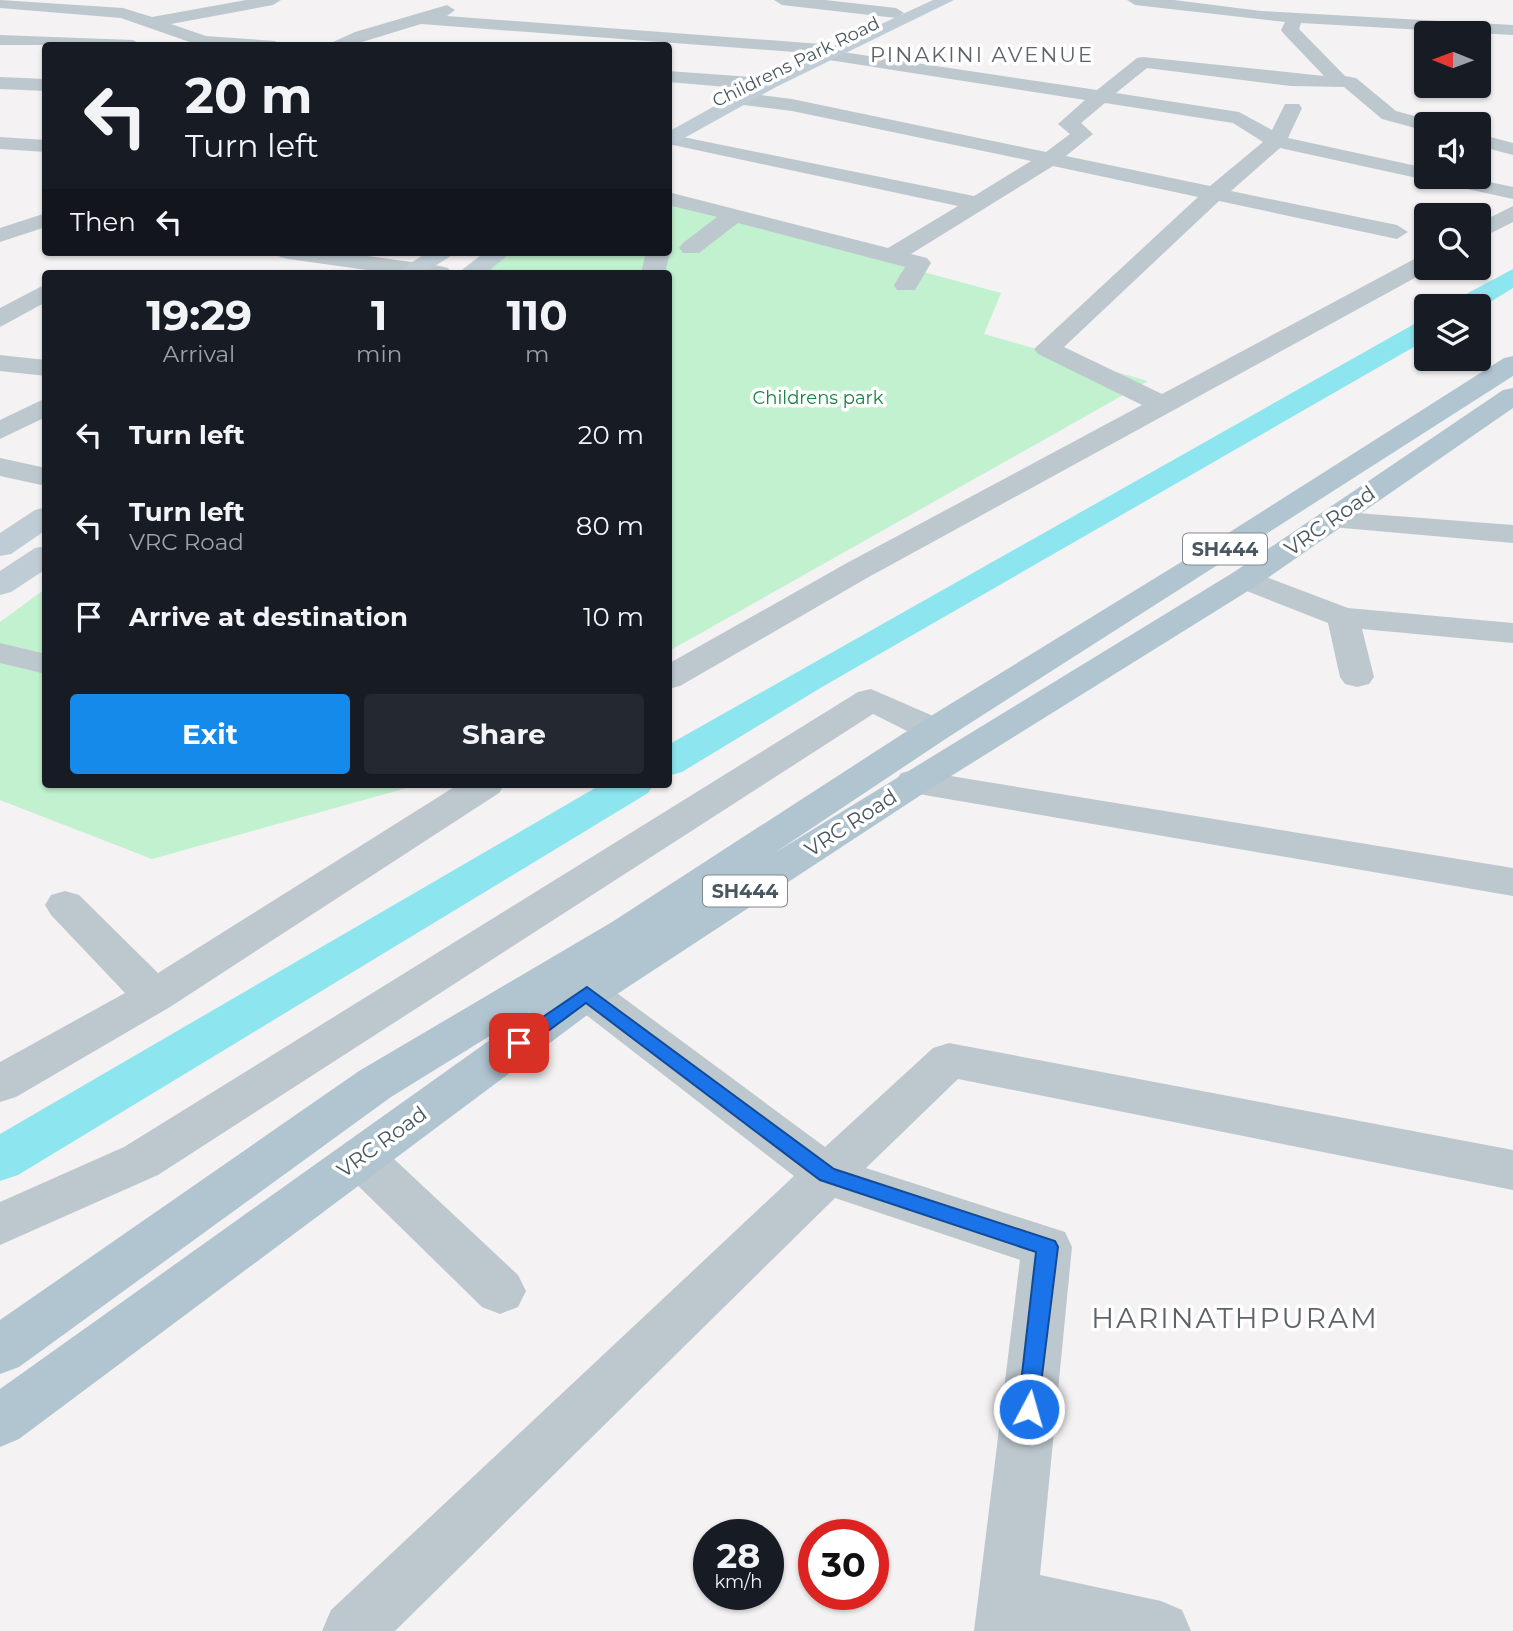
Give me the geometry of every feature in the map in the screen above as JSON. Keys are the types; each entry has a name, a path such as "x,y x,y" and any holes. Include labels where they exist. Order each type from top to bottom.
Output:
{"main road":[{"name":"SH444","path":"0,1350 375,1084 627,932 934,730 1233,544 1513,364"},
{"name":"VRC Road","path":"0,1421 587,993 914,782 1245,579 1513,396"}],"street":[{"path":"154,22 273,0"},
{"path":"782,0 885,22"},
{"name":"Childrens Park Road","path":"833,50 924,0"},
{"name":"Childrens Park Road","path":"833,50 885,22 946,0"},
{"path":"1135,0 1300,19 1513,30"},
{"path":"1309,0 1300,19 1290,30 1340,82"},
{"path":"0,3 64,3 123,13 204,41 218,42"},
{"path":"0,39 64,3"},
{"path":"341,42 365,32 423,19 459,5"},
{"path":"423,19 833,50 1239,118 1276,141 1414,171"},
{"path":"0,39 66,42"},
{"path":"672,134 748,91 833,50"},
{"path":"891,256 1050,159 1083,134 1068,124 1143,62 1291,80 1349,82 1389,115 1414,122"},
{"path":"672,77 748,91 777,103 1397,232"},
{"path":"0,83 42,85"},
{"path":"745,121 777,103"},
{"path":"1161,404 1047,349 1214,193 1276,141 1292,108"},
{"path":"702,145 723,133"},
{"path":"672,136 702,145 975,203"},
{"path":"672,136 719,166"},
{"path":"0,143 42,146"},
{"path":"1491,143 1513,149"},
{"path":"1491,188 1513,193"},
{"path":"672,199 919,263 906,285"},
{"path":"11,206 42,210"},
{"path":"1491,225 1513,213"},
{"path":"691,248 734,215"},
{"path":"0,235 42,221"},
{"path":"325,256 351,267 411,270 437,256"},
{"path":"474,270 494,256"},
{"path":"672,677 856,570 1414,268"},
{"path":"0,319 42,293"},
{"path":"0,363 42,368"},
{"path":"0,431 42,408"},
{"path":"0,467 42,476"},
{"path":"0,547 42,519"},
{"path":"1331,520 1513,534"},
{"path":"0,585 42,558"},
{"path":"1245,579 1343,617 1513,633"},
{"path":"1343,617 1357,677"},
{"path":"0,653 42,663"},
{"path":"0,1224 141,1161 870,700 934,730"},
{"path":"914,782 1513,882"},
{"path":"0,1084 155,996 480,788"},
{"path":"65,905 155,996"},
{"path":"587,993 827,1175 1047,1247 1006,1614 1161,1631"},
{"path":"352,1631 949,1060 1513,1170"},
{"path":"361,1158 500,1291"}],"green space":[{"name":"Childrens park","path":"672,204 1001,293 984,334 1148,381 672,649 672,270 487,270 507,256 672,256"},
{"path":"42,591 42,788 407,788 152,859 0,800 0,622"}],"waterway":[{"path":"1485,294 1513,277"},
{"path":"672,761 809,679 1414,336"},
{"path":"0,1160 626,788"}],"district":[{"name":"PINAKINI AVENUE","path":"982,55"},
{"name":"HARINATHPURAM","path":"1235,1318"}],"route":[{"path":"519,1043 587,993 827,1175 1047,1247 1029,1409"}]}
